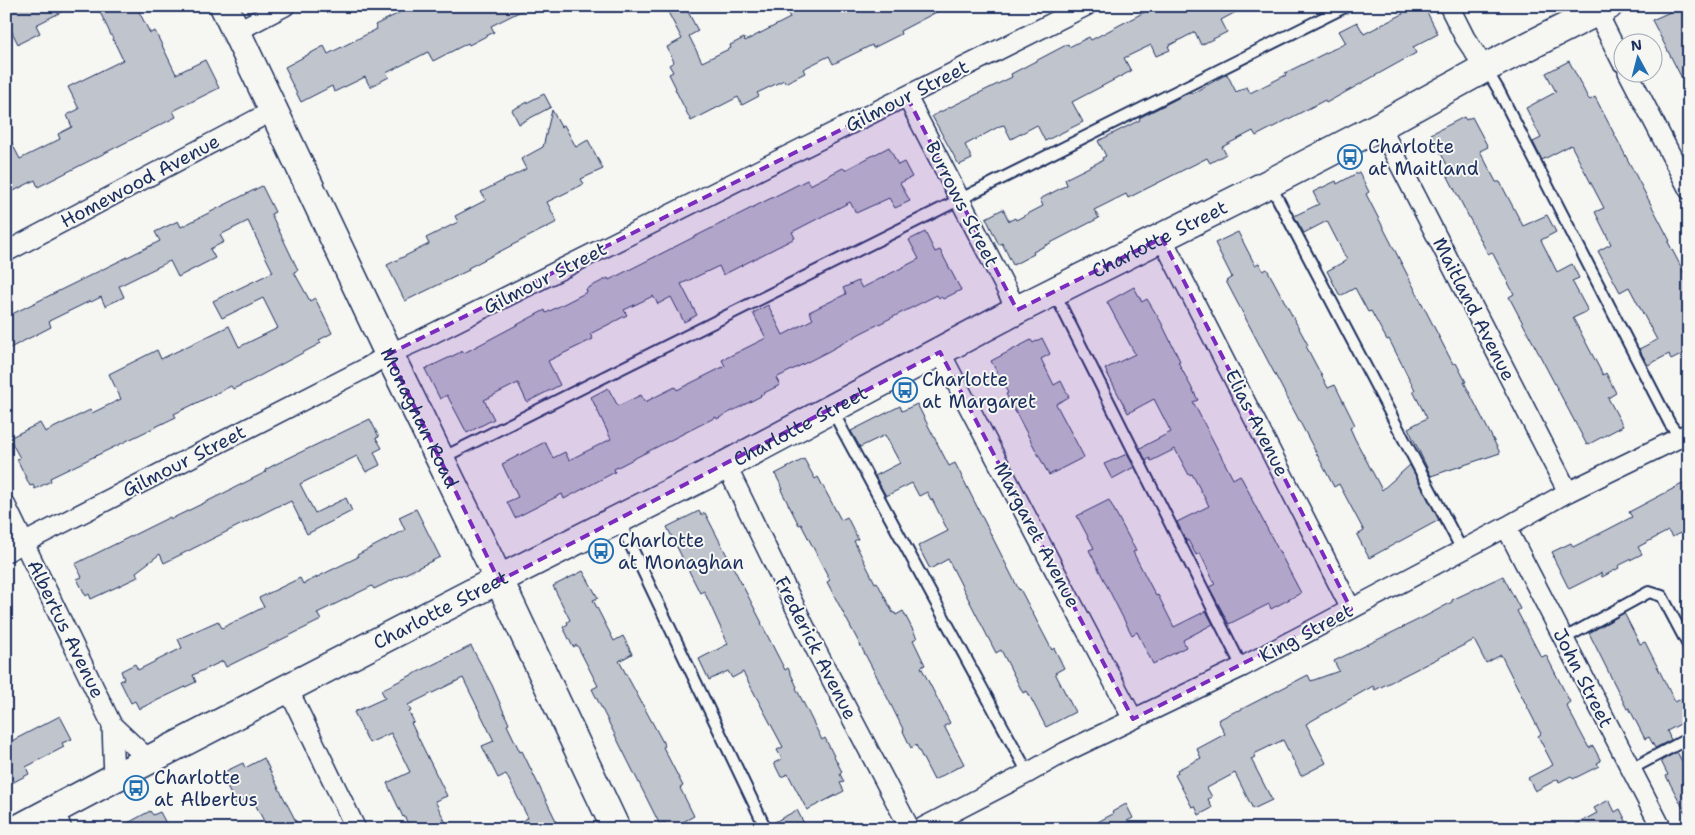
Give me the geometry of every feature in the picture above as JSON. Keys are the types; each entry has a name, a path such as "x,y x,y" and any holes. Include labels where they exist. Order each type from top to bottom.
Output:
{"main road":[{"name":"Monaghan Road","path":"224,6 616,829"},
{"name":"Charlotte Street","path":"18,829 58,820 114,778 148,760 726,465 1017,310 1270,184 1485,68 1603,9"}],"street":[{"path":"237,31 285,6"},
{"name":"Gilmour Street","path":"6,552 366,368 389,354 438,332 1086,6"},
{"path":"1449,6 1465,38 1485,68"},
{"path":"1603,9 1612,34"},
{"path":"1633,82 1689,190"},
{"name":"Burrows Street","path":"907,97 1017,310"},
{"name":"Homewood Avenue","path":"6,252 274,110"},
{"name":"Maitland Avenue","path":"1380,126 1568,492"},
{"name":"Elias Avenue","path":"1162,238 1351,609"},
{"name":"Margaret Avenue","path":"940,352 1133,719"},
{"name":"King Street","path":"920,829 1065,752 1242,667 1506,527 1568,492 1684,435"},
{"name":"Frederick Avenue","path":"726,465 816,650 910,829"},
{"name":"Albertus Avenue","path":"6,506 112,725 148,760"},
{"name":"John Street","path":"1506,527 1662,829"},
{"path":"288,689 356,829"},
{"name":"Albertus Avenue","path":"112,725 114,778"}],"lane":[{"path":"440,460 1347,6"},
{"path":"1485,68 1503,98 1670,424 1684,435"},
{"path":"1270,184 1462,550"},
{"path":"1054,292 1242,667"},
{"path":"832,409 1028,773"},
{"path":"619,520 766,829"},
{"path":"1563,639 1649,592 1662,596 1689,647"},
{"path":"1631,769 1689,738"}],"highlighted area":[{"path":"907,97 1017,310 1162,238 1351,609 1133,719 940,352 499,581 389,354"}],"building":[{"path":"6,6 73,6 36,25 40,33 18,44 6,20"},
{"path":"97,6 136,6 150,33 155,31 176,74 205,60 219,88 173,111 176,117 38,187 35,180 6,195 6,132 20,159 60,139 58,134 72,127 67,115 79,109 68,87 123,60"},
{"path":"413,6 531,6 491,26 494,32 433,61 428,52 386,73 389,77 370,87 365,77 334,92 332,86 301,102 285,67 324,46 328,54 377,29 375,25"},
{"path":"685,6 698,31 689,36 702,62 731,48 730,45 744,38 745,41 790,18 785,6 948,6 900,31 901,34 873,48 872,45 833,64 829,56 803,69 805,73 785,83 784,80 757,93 759,96 742,105 738,97 691,121 669,74 673,72 669,65 674,62 667,47 682,39 668,12"},
{"path":"1156,6 1247,6 1221,20 1227,32 1201,45 1195,32 1168,46 1170,50 1156,56 1151,45 1124,58 1131,71 1072,102 1083,122 1045,141 1037,125 1011,139 1004,125 1000,126 965,145 972,159 959,165 932,116 1012,77 1011,74 1068,44 1069,47 1089,37 1091,40"},
{"path":"1409,6 1424,6 1438,34 1413,47 1416,53 1326,103 1325,100 1256,136 1253,131 1222,147 1226,154 1210,163 1207,158 1128,198 1126,194 1094,210 1099,218 1033,252 1034,254 1013,265 1002,243 999,245 986,218 1003,209 1009,221 1015,218 1016,220 1043,206 1040,199 1067,185 1065,179 1103,160 1102,158 1106,156 1098,141 1140,120 1139,118 1190,92 1191,94 1227,74 1236,92 1247,87 1250,93 1286,75 1285,73 1346,43 1339,31 1357,22 1364,34 1403,14 1401,10"},
{"path":"1667,6 1689,6 1689,92 1662,39 1662,32 1658,32 1652,20 1670,12"},
{"path":"1569,61 1588,98 1590,100 1595,97 1670,241 1668,242 1689,282 1689,351 1671,360 1669,354 1648,365 1639,349 1657,340 1629,287 1620,292 1598,251 1611,244 1595,212 1604,208 1571,145 1542,160 1533,142 1541,138 1526,108 1556,92 1546,73"},
{"path":"544,94 551,107 519,124 512,110"},
{"path":"552,110 561,127 564,125 576,147 588,140 603,169 581,179 584,184 547,202 557,222 468,268 469,270 405,301 387,265 429,244 426,238 458,222 455,216 486,200 481,192 526,169 521,159 543,147"},
{"path":"1464,117 1466,120 1472,117 1488,147 1480,151 1496,182 1500,182 1523,226 1547,215 1556,232 1541,240 1557,272 1572,264 1579,278 1572,281 1588,311 1573,318 1603,375 1606,373 1616,393 1608,398 1623,426 1587,445 1509,297 1514,294 1492,252 1488,254 1444,169 1448,167 1431,134"},
{"path":"889,147 898,165 904,162 912,177 900,183 910,201 895,208 889,198 856,213 850,202 792,232 795,238 723,275 719,266 681,284 697,315 684,322 671,297 658,304 653,296 624,310 627,315 590,334 593,339 548,361 560,385 527,402 518,383 484,400 494,419 467,433 447,395 440,399 425,369 463,351 464,353 545,310 546,313 587,292 586,289 608,278 609,280 807,180 810,185 843,168 845,170"},
{"path":"1359,172 1369,192 1366,194 1453,364 1456,363 1466,382 1464,382 1500,453 1431,476 1408,428 1427,418 1413,391 1415,390 1389,339 1387,340 1371,311 1368,312 1355,288 1340,296 1327,271 1347,260 1327,221 1304,233 1294,216 1319,204 1313,192 1336,181 1337,184"},
{"path":"262,186 275,212 271,214 298,270 294,272 310,301 315,298 332,333 319,340 321,343 252,380 233,389 231,386 174,414 176,417 50,478 51,481 35,489 33,485 30,486 17,459 20,458 9,438 40,423 45,432 90,410 92,413 121,399 109,374 157,350 161,359 229,326 239,347 278,328 263,298 222,318 213,301 273,272 248,221 220,235 224,242 210,249 215,258 178,277 170,261 119,286 124,297 105,306 101,297 90,301 49,321 51,327 6,350 6,317 160,241 155,232 178,221 181,227"},
{"path":"925,232 935,252 940,250 961,290 943,299 937,295 861,333 776,378 780,385 761,396 614,469 615,472 564,499 562,494 515,518 507,502 518,497 502,464 545,442 553,458 565,452 569,460 611,439 591,397 608,388 618,406 641,395 645,402 675,387 677,390 725,366 722,360 766,338 753,313 768,305 783,335 813,319 809,312 846,294 843,288 858,281 862,288 919,259 909,240"},
{"path":"1238,232 1255,265 1259,263 1263,271 1267,269 1308,345 1306,346 1328,388 1335,385 1355,425 1350,428 1382,490 1410,465 1439,520 1369,558 1357,535 1364,531 1339,484 1334,487 1226,281 1232,277 1215,243"},
{"path":"1134,287 1142,302 1147,299 1161,322 1180,361 1178,362 1198,400 1193,402 1233,479 1240,475 1301,593 1271,609 1269,604 1229,624 1209,587 1215,584 1200,553 1196,555 1188,540 1186,541 1177,522 1209,506 1192,474 1189,475 1175,449 1151,461 1150,458 1146,461 1140,448 1171,432 1154,399 1128,413 1105,369 1135,354 1107,302"},
{"path":"1042,338 1050,354 1041,359 1054,385 1061,381 1069,397 1056,404 1084,457 1049,475 1006,394 1008,393 991,361 1031,340 1033,343"},
{"path":"917,404 949,466 955,463 1019,590 1064,668 1055,673 1075,712 1046,727 1027,691 1023,693 1001,650 996,653 948,559 930,569 918,546 948,531 932,499 927,492 919,496 912,483 886,496 875,476 900,463 885,435 860,447 851,431 900,406 902,411"},
{"path":"370,419 379,437 376,438 382,448 374,452 380,465 366,472 357,456 300,484 315,513 346,498 352,511 307,534 291,501 164,563 160,554 136,572 138,577 91,599 89,594 86,596 77,579 82,577 75,564 170,517 171,519 214,498 266,472 265,470 276,464"},
{"path":"1127,454 1134,467 1112,479 1104,464"},
{"path":"804,459 815,479 818,477 841,520 847,517 858,539 854,541 875,583 877,582 893,613 896,615 903,611 917,638 913,640 925,665 921,667 950,723 944,726 964,764 934,780 916,745 911,748 876,675 827,582 830,580 781,490 783,489 775,474"},
{"path":"1684,483 1689,491 1689,529 1672,537 1668,531 1638,547 1642,554 1618,566 1619,568 1602,577 1601,573 1569,589 1552,552 1571,543 1573,547 1632,517 1629,512"},
{"path":"1109,500 1136,551 1133,552 1174,627 1206,611 1213,624 1183,640 1186,647 1153,664 1137,632 1132,635 1121,614 1089,550 1094,548 1077,516"},
{"path":"416,509 440,557 374,589 372,586 317,613 321,620 226,667 223,661 193,675 196,682 139,709 135,701 131,703 120,681 124,679 121,671 135,664 138,670 182,648 178,639 218,621 222,628 264,607 259,598 300,578 303,584 358,557 357,555 405,530 399,517"},
{"path":"699,511 701,515 705,513 785,670 788,668 822,740 825,738 842,772 840,774 844,782 840,783 844,791 807,810 788,774 781,777 774,763 782,759 777,750 783,747 743,672 732,678 728,671 709,680 699,659 728,644 704,591 700,593 667,527"},
{"path":"583,571 598,598 593,600 614,641 623,636 632,654 619,661 665,746 663,747 683,786 680,788 694,816 683,822 686,829 668,829 664,822 660,825 592,689 598,686 577,645 573,647 563,627 570,620 553,586"},
{"path":"1503,576 1520,609 1517,611 1540,655 1542,657 1546,655 1570,702 1566,705 1589,748 1593,746 1601,761 1597,763 1599,766 1573,779 1571,776 1559,782 1558,779 1535,791 1528,778 1553,765 1538,736 1541,734 1501,655 1486,663 1474,640 1375,690 1373,686 1306,724 1326,763 1301,776 1283,740 1254,754 1255,757 1251,759 1272,800 1253,809 1235,773 1207,788 1212,797 1208,799 1212,808 1199,815 1195,806 1192,807 1175,775 1178,773 1177,770 1201,758 1197,749 1225,734 1218,720 1308,675 1311,681 1339,671 1334,661"},
{"path":"1624,613 1640,644 1645,642 1675,702 1689,695 1689,714 1683,717 1686,721 1667,731 1671,740 1655,748 1649,737 1645,739 1629,708 1627,709 1589,633"},
{"path":"471,646 492,685 509,724 507,725 520,752 522,751 560,829 505,829 528,818 506,774 498,778 482,746 494,741 463,678 408,705 414,722 411,723 447,796 435,801 449,829 411,829 403,817 387,783 410,772 391,733 369,743 354,712 385,698 381,690"},
{"path":"60,716 72,739 62,743 64,747 26,767 29,774 10,784 6,776 6,744"},
{"path":"1677,752 1683,763 1689,760 1689,819 1666,776 1668,775 1661,761"},
{"path":"264,758 300,829 268,829 251,796 236,804 220,774 243,763 245,768"},
{"path":"1609,800 1615,812 1620,809 1630,829 1567,829 1597,813 1594,808"},
{"path":"1126,804 1133,818 1127,821 1131,829 1084,829 1113,814 1112,812"},
{"path":"797,810 807,829 773,829 771,824"},
{"path":"150,811 153,815 160,812 169,829 117,829"}],"place":[{"name":"Charlotte at Maitland","path":"1350,157"},
{"name":"Charlotte at Margaret","path":"905,390"},
{"name":"Charlotte at Monaghan","path":"601,551"},
{"name":"Charlotte at Albertus","path":"136,788"}]}
